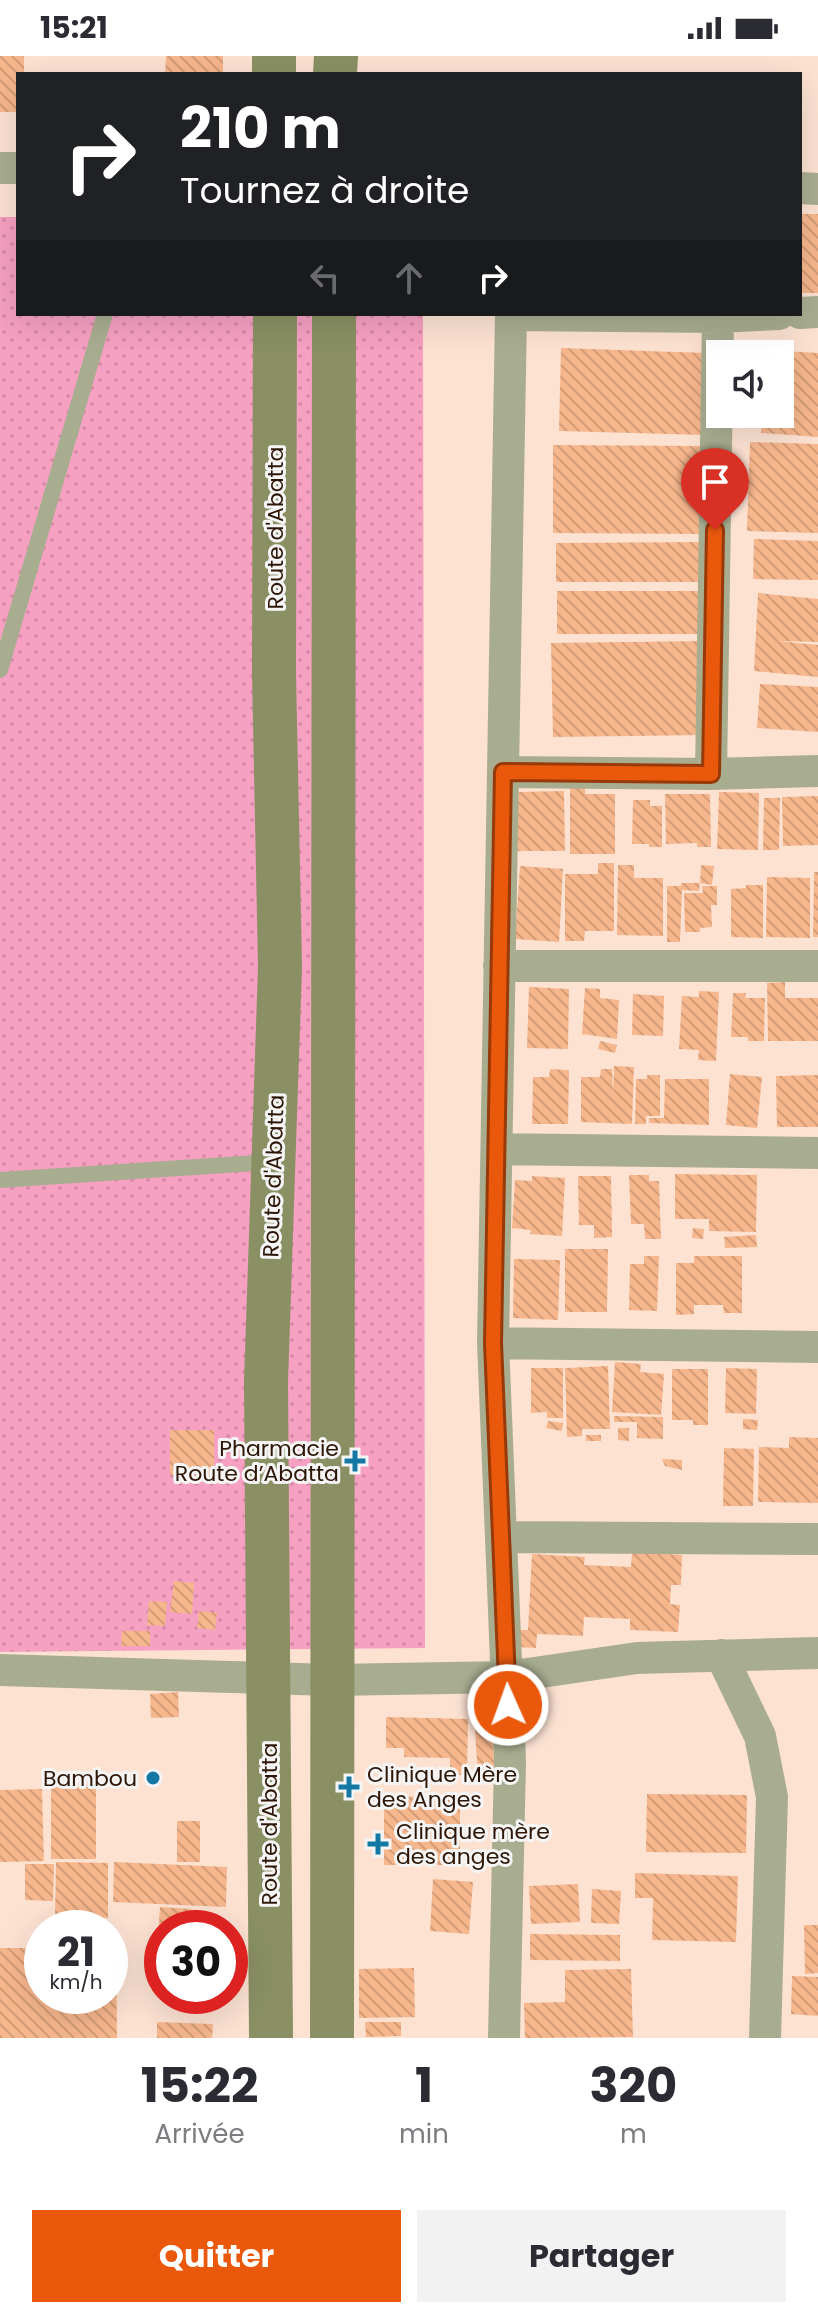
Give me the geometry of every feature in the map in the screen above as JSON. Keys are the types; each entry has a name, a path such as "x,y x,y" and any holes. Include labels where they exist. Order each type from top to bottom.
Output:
{"street":[{"name":"Route d'Abatta","path":"271,2038 266,1382 280,967 274,673 275,316"},
{"path":"332,2038 334,316"},
{"path":"504,2038 510,1761 493,1343 511,316"},
{"path":"649,316 738,316"},
{"path":"711,774 718,317"},
{"path":"503,772 711,774 818,771"},
{"path":"499,966 818,966"},
{"path":"497,1149 818,1153"},
{"path":"493,1343 818,1347"},
{"path":"501,1537 818,1539"},
{"path":"0,1670 332,1680 507,1677 637,1658 818,1653"},
{"path":"721,1655 760,1736 772,1797 765,2038"}],"lane":[{"path":"0,670 104,316"},
{"path":"0,1180 274,1162"}],"shaded area":[{"path":"0,217 16,217 16,316 423,316 425,1648 0,1652"}],"building":[{"path":"0,56 24,56 24,72 16,72 16,112 0,112"},
{"path":"166,56 223,56 223,72 165,72"},
{"path":"802,214 818,214 818,293 802,293"},
{"path":"561,348 706,353 705,435 559,431"},
{"path":"794,352 818,353 818,437 761,433 761,428 794,428"},
{"path":"750,442 818,444 818,533 747,531"},
{"path":"553,445 700,446 700,534 553,533"},
{"path":"754,539 818,541 818,580 753,579"},
{"path":"706,542 706,582 556,582 556,543"},
{"path":"557,591 698,591 698,634 557,634"},
{"path":"758,593 818,599 818,642 776,641 818,645 818,677 754,671"},
{"path":"703,641 704,735 553,737 551,643"},
{"path":"760,684 818,687 818,732 757,728"},
{"path":"570,787 585,787 585,794 615,794 615,854 570,854"},
{"path":"564,791 565,851 517,851 515,792"},
{"path":"719,792 759,793 758,850 717,849"},
{"path":"665,794 710,794 711,847 697,847 697,843 666,844"},
{"path":"818,796 818,845 783,846 782,797"},
{"path":"764,798 780,798 779,850 763,850"},
{"path":"633,800 650,800 650,806 662,806 662,847 632,844"},
{"path":"598,863 614,863 614,931 585,931 584,941 565,941 565,874 598,874"},
{"path":"618,865 634,865 634,878 663,878 663,936 617,935"},
{"path":"701,865 714,866 712,885 700,883"},
{"path":"520,866 563,869 559,942 515,939"},
{"path":"814,872 818,872 818,937 813,937"},
{"path":"767,877 810,878 810,938 766,937"},
{"path":"681,883 700,883 699,891 682,890 680,942 667,942 667,886 681,886"},
{"path":"746,885 763,885 763,938 731,937 731,889 746,888"},
{"path":"702,886 717,886 717,905 711,905 712,927 700,928 700,932 685,932 684,893 703,893"},
{"path":"785,982 785,998 818,998 818,1041 768,1041 767,983"},
{"path":"529,987 569,989 568,1049 527,1048"},
{"path":"585,988 600,989 600,998 619,1000 617,1039 582,1034"},
{"path":"699,991 719,992 716,1061 698,1060 699,1050 679,1049 682,996 699,997"},
{"path":"733,993 746,993 745,998 765,998 764,1041 731,1037"},
{"path":"633,994 664,996 663,1036 632,1035"},
{"path":"600,1041 617,1045 615,1053 598,1049"},
{"path":"614,1066 634,1067 632,1124 581,1122 581,1077 600,1077 601,1069 612,1069 613,1094"},
{"path":"550,1069 569,1070 568,1124 532,1124 533,1077 549,1077"},
{"path":"730,1074 762,1077 757,1128 726,1125"},
{"path":"647,1075 660,1075 660,1116 646,1116 646,1124 635,1124 636,1079 647,1079"},
{"path":"818,1075 818,1127 777,1127 776,1076"},
{"path":"665,1079 709,1079 709,1125 649,1123 649,1118 664,1118"},
{"path":"675,1174 757,1175 756,1232 709,1231 709,1219 675,1219"},
{"path":"629,1175 649,1175 649,1181 659,1181 661,1239 645,1239 644,1224 631,1224"},
{"path":"532,1176 565,1178 562,1236 530,1234 531,1230 512,1228 515,1180 532,1181"},
{"path":"578,1176 611,1176 612,1237 594,1238 594,1225 579,1225"},
{"path":"693,1228 704,1229 703,1239 692,1238"},
{"path":"756,1235 757,1247 725,1248 724,1237"},
{"path":"565,1249 608,1249 607,1312 565,1312"},
{"path":"644,1256 659,1256 657,1311 629,1310 630,1264 644,1264"},
{"path":"694,1256 742,1256 742,1313 724,1313 723,1305 694,1305 694,1314 676,1315 676,1263 694,1263"},
{"path":"514,1259 560,1260 558,1320 513,1318"},
{"path":"615,1362 641,1364 640,1372 664,1374 661,1415 612,1412"},
{"path":"608,1366 610,1429 582,1429 582,1436 567,1437 565,1368"},
{"path":"531,1368 563,1368 563,1418 547,1418 547,1412 531,1413"},
{"path":"726,1368 757,1369 756,1414 725,1413"},
{"path":"672,1369 708,1369 708,1425 693,1425 693,1420 672,1420"},
{"path":"614,1416 663,1417 663,1439 637,1438 637,1422 614,1422"},
{"path":"743,1419 758,1420 757,1430 743,1429"},
{"path":"548,1421 563,1423 562,1431 546,1428"},
{"path":"618,1428 629,1428 629,1441 618,1440"},
{"path":"170,1430 214,1430 214,1476 170,1475"},
{"path":"586,1435 601,1435 601,1441 586,1441"},
{"path":"789,1437 818,1438 818,1503 758,1502 759,1447 789,1448"},
{"path":"724,1448 754,1449 753,1506 723,1506"},
{"path":"662,1459 682,1460 682,1470 665,1466"},
{"path":"632,1552 682,1555 681,1585 671,1585 670,1604 680,1605 678,1632 630,1630 630,1619 584,1617 583,1636 537,1634 536,1648 517,1647 517,1630 528,1630 532,1554 585,1557 584,1565 631,1567"},
{"path":"174,1581 194,1583 192,1614 170,1612"},
{"path":"149,1601 167,1602 165,1626 147,1625"},
{"path":"199,1611 217,1613 215,1630 197,1628"},
{"path":"122,1631 150,1631 150,1646 121,1646"},
{"path":"178,1692 179,1717 151,1718 150,1694"},
{"path":"491,1713 495,1776 478,1777 474,1714"},
{"path":"386,1717 468,1719 467,1775 450,1775 450,1758 404,1757 404,1748 386,1748"},
{"path":"51,1782 96,1782 96,1859 51,1859"},
{"path":"42,1789 44,1861 0,1862 0,1790"},
{"path":"647,1794 747,1795 746,1853 646,1852"},
{"path":"460,1796 460,1865 384,1865 384,1797"},
{"path":"177,1821 200,1821 200,1862 177,1862"},
{"path":"56,1862 108,1863 108,1910 55,1910"},
{"path":"114,1862 227,1867 226,1907 113,1902"},
{"path":"25,1864 54,1864 53,1901 25,1900"},
{"path":"635,1873 738,1876 736,1942 652,1940 653,1898 635,1898"},
{"path":"433,1879 473,1882 469,1934 430,1931"},
{"path":"578,1884 580,1922 531,1924 529,1886"},
{"path":"592,1889 621,1891 619,1924 591,1923"},
{"path":"160,1907 191,1909 191,1910 160,1910"},
{"path":"804,1925 818,1925 818,1973 805,1974"},
{"path":"530,1934 620,1935 620,1961 530,1960"},
{"path":"0,1948 24,1948 24,2014 117,2014 117,2038 0,2038"},
{"path":"414,1968 415,2017 359,2018 359,1969"},
{"path":"631,1969 633,2037 525,2038 524,2003 565,2002 565,1970"},
{"path":"792,1976 818,1977 818,2016 791,2014"},
{"path":"157,2022 213,2024 212,2038 157,2038"},
{"path":"365,2022 401,2022 401,2036 366,2037"}],"place":[{"name":"Pharmacie Route d’Abatta","path":"355,1461"},
{"name":"Bambou","path":"153,1778"},
{"name":"Clinique Mère des Anges","path":"349,1787"},
{"name":"Clinique mère des anges","path":"378,1844"}],"route":[{"path":"508,1705 493,1343 503,772 711,774 715,530"}]}
